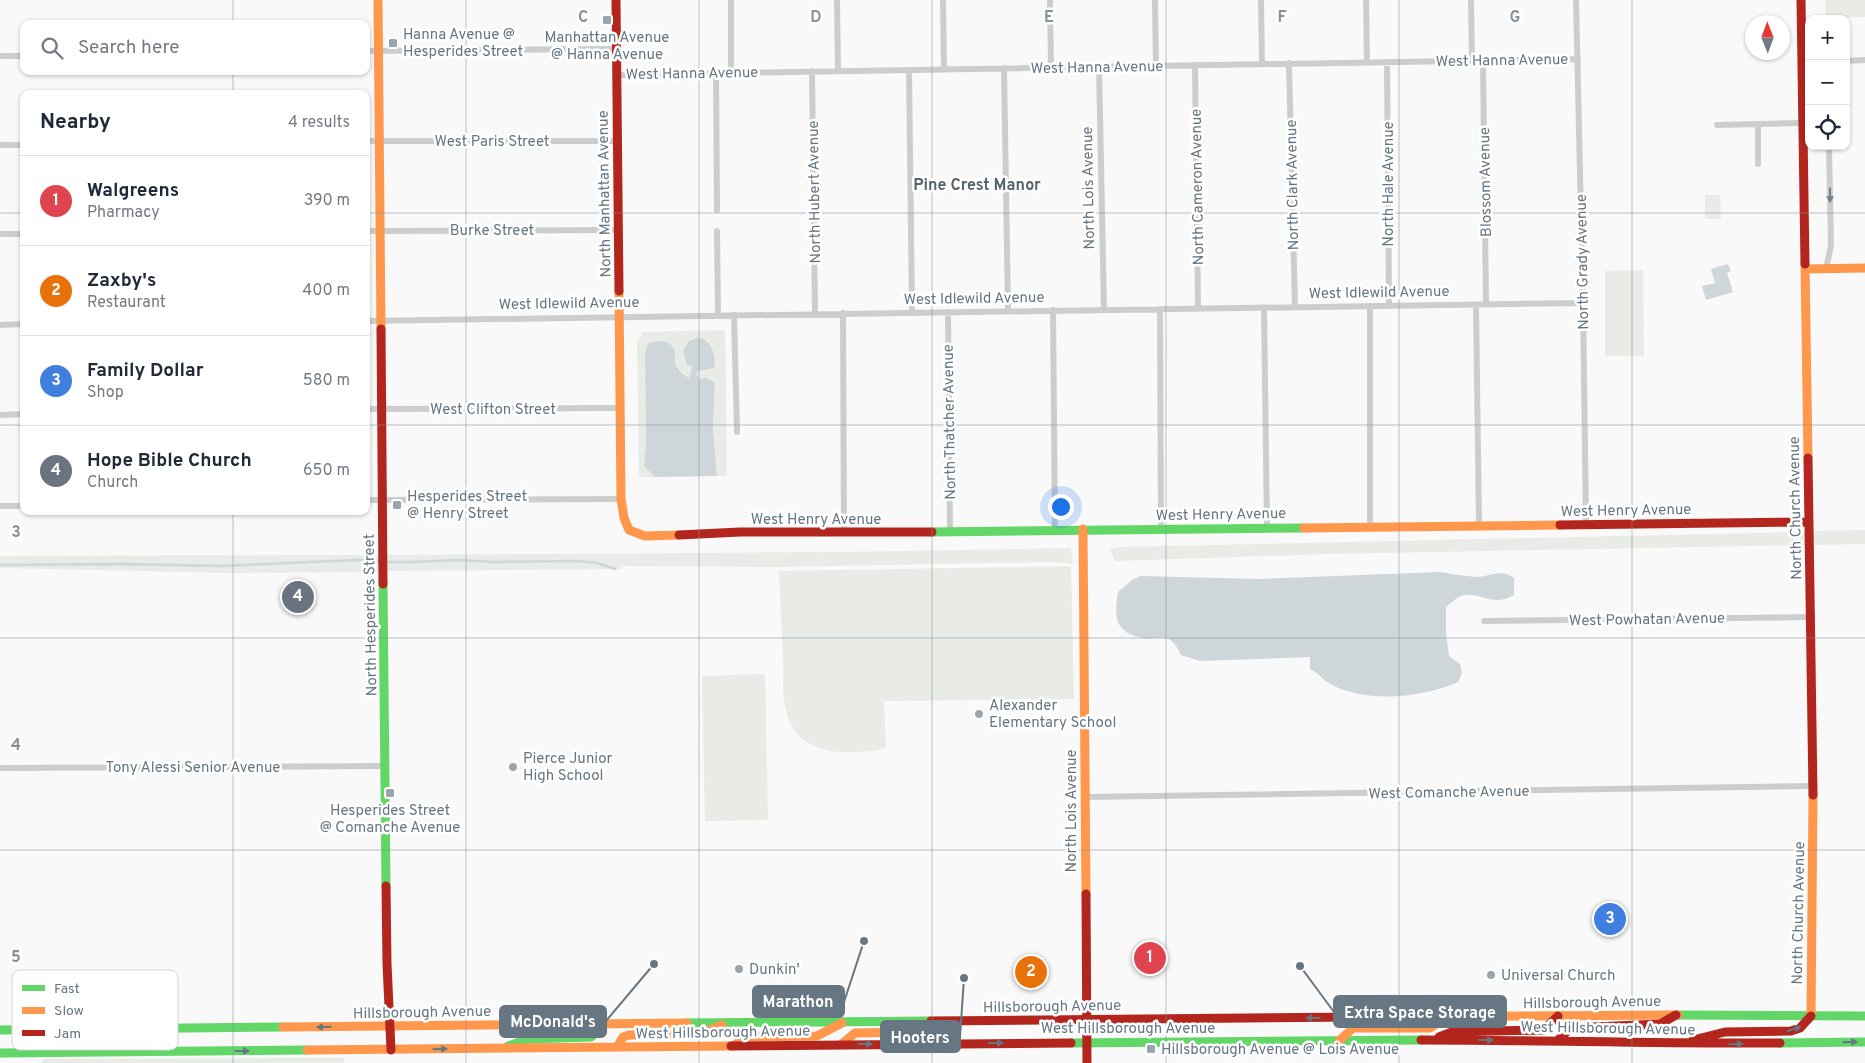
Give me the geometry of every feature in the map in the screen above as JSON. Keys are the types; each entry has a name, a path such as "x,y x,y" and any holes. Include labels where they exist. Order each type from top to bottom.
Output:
{"main road":[{"name":"North Hesperides Street","path":"378,0 387,964 391,1050"},
{"name":"North Manhattan Avenue","path":"616,0 622,498 624,518 630,530 635,532"},
{"name":"North Church Avenue","path":"1801,0 1805,61 1802,122 1813,786 1811,1016"},
{"path":"1805,269 1865,268"},
{"name":"West Henry Avenue","path":"635,532 645,536 740,532 844,533 1808,522"},
{"name":"North Lois Avenue","path":"1083,529 1087,1063"},
{"path":"1558,1040 1571,1028 1660,1024 1676,1015"},
{"name":"Hillsborough Avenue","path":"178,1028 1086,1019 1863,1015"},
{"path":"1431,1040 1452,1032 1543,1030 1558,1016"},
{"path":"1678,1044 1724,1032 1791,1031 1800,1028 1811,1016"},
{"path":"1339,1041 1353,1028 1430,1028 1448,1017"},
{"path":"842,1044 855,1033 920,1032 938,1021"},
{"path":"734,1046 745,1037 818,1036 844,1022"},
{"path":"617,1047 623,1037 629,1035 703,1033 725,1023"},
{"path":"503,1049 529,1039 591,1037 596,1033 598,1024"},
{"name":"West Hillsborough Avenue","path":"391,1050 842,1044 1431,1040 1558,1040 1678,1044 1865,1042"},
{"path":"0,1053 391,1050"}],"street":[{"path":"731,0 731,73"},
{"path":"838,0 838,71"},
{"path":"943,0 944,69"},
{"path":"1050,0 1051,67"},
{"path":"1155,0 1156,66"},
{"path":"1261,0 1262,64"},
{"path":"1366,0 1367,62"},
{"path":"1471,0 1472,60"},
{"name":"North Grady Avenue","path":"1576,0 1586,524"},
{"name":"West Hanna Avenue","path":"370,51 617,49"},
{"path":"0,56 20,56"},
{"name":"West Hanna Avenue","path":"617,75 1578,59"},
{"name":"Blossom Avenue","path":"1483,60 1486,304"},
{"path":"1850,61 1865,60"},
{"name":"North Hale Avenue","path":"1387,62 1389,306"},
{"name":"North Clark Avenue","path":"1289,63 1295,307"},
{"name":"North Cameron Avenue","path":"1196,65 1198,308"},
{"name":"North Lois Avenue","path":"1099,67 1104,310"},
{"path":"1004,68 1008,311"},
{"path":"909,70 912,312"},
{"name":"North Hubert Avenue","path":"812,72 815,313"},
{"path":"716,73 717,210"},
{"path":"1717,125 1802,122"},
{"path":"1758,124 1758,164"},
{"name":"West Paris Street","path":"370,141 618,140"},
{"path":"0,145 20,145"},
{"path":"1826,269 1831,245 1829,150"},
{"name":"Burke Street","path":"370,231 619,230"},
{"path":"718,230 718,315"},
{"path":"0,234 20,234"},
{"name":"West Idlewild Avenue","path":"370,321 1583,303"},
{"path":"1476,305 1479,525"},
{"path":"1370,306 1370,526"},
{"path":"1264,308 1267,527"},
{"path":"1160,309 1161,529"},
{"path":"1053,310 1055,530"},
{"name":"North Thatcher Avenue","path":"948,312 950,532"},
{"path":"843,313 844,533"},
{"path":"734,314 738,432"},
{"path":"0,325 20,324"},
{"name":"West Clifton Street","path":"370,410 620,408"},
{"path":"0,414 20,414"},
{"path":"370,500 622,498"},
{"path":"0,506 20,506"},
{"name":"West Powhatan Avenue","path":"1484,621 1811,617"},
{"name":"Tony Alessi Senior Avenue","path":"0,768 386,766"},
{"name":"West Comanche Avenue","path":"1085,797 1813,786"}],"shaded area":[{"path":"1825,0 1865,0 1865,17 1826,15"},
{"path":"1705,195 1720,195 1721,219 1705,219"},
{"path":"1728,264 1731,271 1727,273 1733,292 1706,300 1702,286 1715,283 1711,269"},
{"path":"1643,270 1644,356 1605,356 1605,271"},
{"path":"725,330 727,476 717,476 713,427 715,383 706,381 697,374 697,371 705,370 713,351 707,341 693,340 689,341 692,366 689,378 678,368 674,361 675,356 648,344 645,352 646,444 644,466 655,477 639,477 637,343 643,332"},
{"path":"697,338 709,344 715,358 714,368 697,371 697,375 700,379 706,378 715,383 713,427 717,476 655,477 644,466 646,444 645,352 648,344 660,341 667,343 675,352 676,365 689,378 692,366 687,365 683,351 689,341"},
{"path":"1865,530 1865,544 1813,545 1813,531"},
{"path":"1805,532 1805,545 1328,554 1115,561 1110,549 1119,547"},
{"path":"1071,548 1073,564 1051,562 779,567 623,566 620,569 388,571 387,555 844,552"},
{"path":"379,555 379,572 236,573 0,568 0,556"},
{"path":"1071,566 1074,699 884,701 886,748 859,752 831,751 817,747 806,741 796,732 789,720 784,697 779,571"},
{"path":"1440,572 1476,577 1500,573 1509,575 1514,578 1514,595 1498,600 1466,595 1457,598 1446,607 1446,633 1449,656 1460,664 1462,673 1458,682 1412,695 1378,696 1346,691 1332,685 1310,669 1310,657 1200,661 1181,655 1169,639 1133,636 1126,632 1118,622 1116,609 1118,592 1140,576 1260,579"},
{"path":"765,674 768,820 705,821 702,676"},
{"path":"344,1058 344,1063 42,1063 42,1059"}],"waterway":[{"path":"0,565 125,564 221,566 358,560 380,561"},
{"path":"386,562 458,560 494,562 578,561 597,563 615,569"}],"traffic: fast":[{"path":"932,532 1304,528"},
{"path":"383,584 386,886"},
{"path":"1678,1015 1865,1016"},
{"path":"687,1023 931,1021"},
{"path":"508,1046 529,1039 591,1037 596,1033 598,1024"},
{"path":"178,1028 283,1027"},
{"path":"0,1030 12,1030"},
{"path":"1071,1043 1421,1040"},
{"path":"1780,1043 1865,1042"},
{"path":"0,1053 307,1050"}],"traffic: slow":[{"path":"378,0 381,329"},
{"path":"1805,264 1808,458"},
{"path":"1805,269 1865,268"},
{"path":"619,291 621,499 624,518 629,530 645,536 679,535"},
{"path":"1304,528 1560,525"},
{"path":"1083,529 1086,894"},
{"path":"1811,1016 1813,795"},
{"path":"1358,1017 1678,1015"},
{"path":"1339,1041 1353,1028 1430,1028 1447,1017"},
{"path":"842,1044 855,1033 920,1032 937,1021"},
{"path":"283,1027 687,1023"},
{"path":"734,1046 745,1037 817,1036 842,1023"},
{"path":"617,1047 623,1037 629,1035 703,1033 722,1025"},
{"path":"307,1050 731,1046"}],"traffic: jam":[{"path":"616,0 619,291"},
{"path":"1801,0 1805,264"},
{"path":"381,329 383,584"},
{"path":"1808,458 1813,795"},
{"path":"1560,525 1808,522"},
{"path":"679,535 740,532 932,532"},
{"path":"386,886 391,1050"},
{"path":"1086,894 1087,1063"},
{"path":"1558,1040 1571,1028 1660,1024 1676,1015"},
{"path":"1439,1037 1452,1032 1543,1030 1558,1016"},
{"path":"1693,1040 1725,1032 1791,1031 1800,1028 1811,1016"},
{"path":"931,1021 1358,1017"},
{"path":"1421,1040 1780,1043"},
{"path":"731,1046 1071,1043"}],"place":[{"name":"Manhattan Avenue @ Hanna Avenue","path":"607,20"},
{"name":"Hanna Avenue @ Hesperides Street","path":"393,43"},
{"name":"Hesperides Street @ Henry Street","path":"397,505"},
{"name":"Hope Bible Church","path":"298,597"},
{"name":"Alexander Elementary School","path":"979,714"},
{"name":"Pierce Junior High School","path":"513,767"},
{"name":"Hesperides Street @ Comanche Avenue","path":"390,793"},
{"name":"Family Dollar","path":"1610,919"},
{"name":"Marathon","path":"864,941"},
{"name":"Walgreens","path":"1150,958"},
{"name":"McDonald's","path":"654,964"},
{"name":"Extra Space Storage","path":"1300,966"},
{"name":"Dunkin'","path":"739,969"},
{"name":"Zaxby's","path":"1031,972"},
{"name":"Universal Church","path":"1491,975"},
{"name":"Hooters","path":"964,978"},
{"name":"Hillsborough Avenue @ Lois Avenue","path":"1151,1049"}],"district":[{"name":"Pine Crest Manor","path":"977,184"}]}
